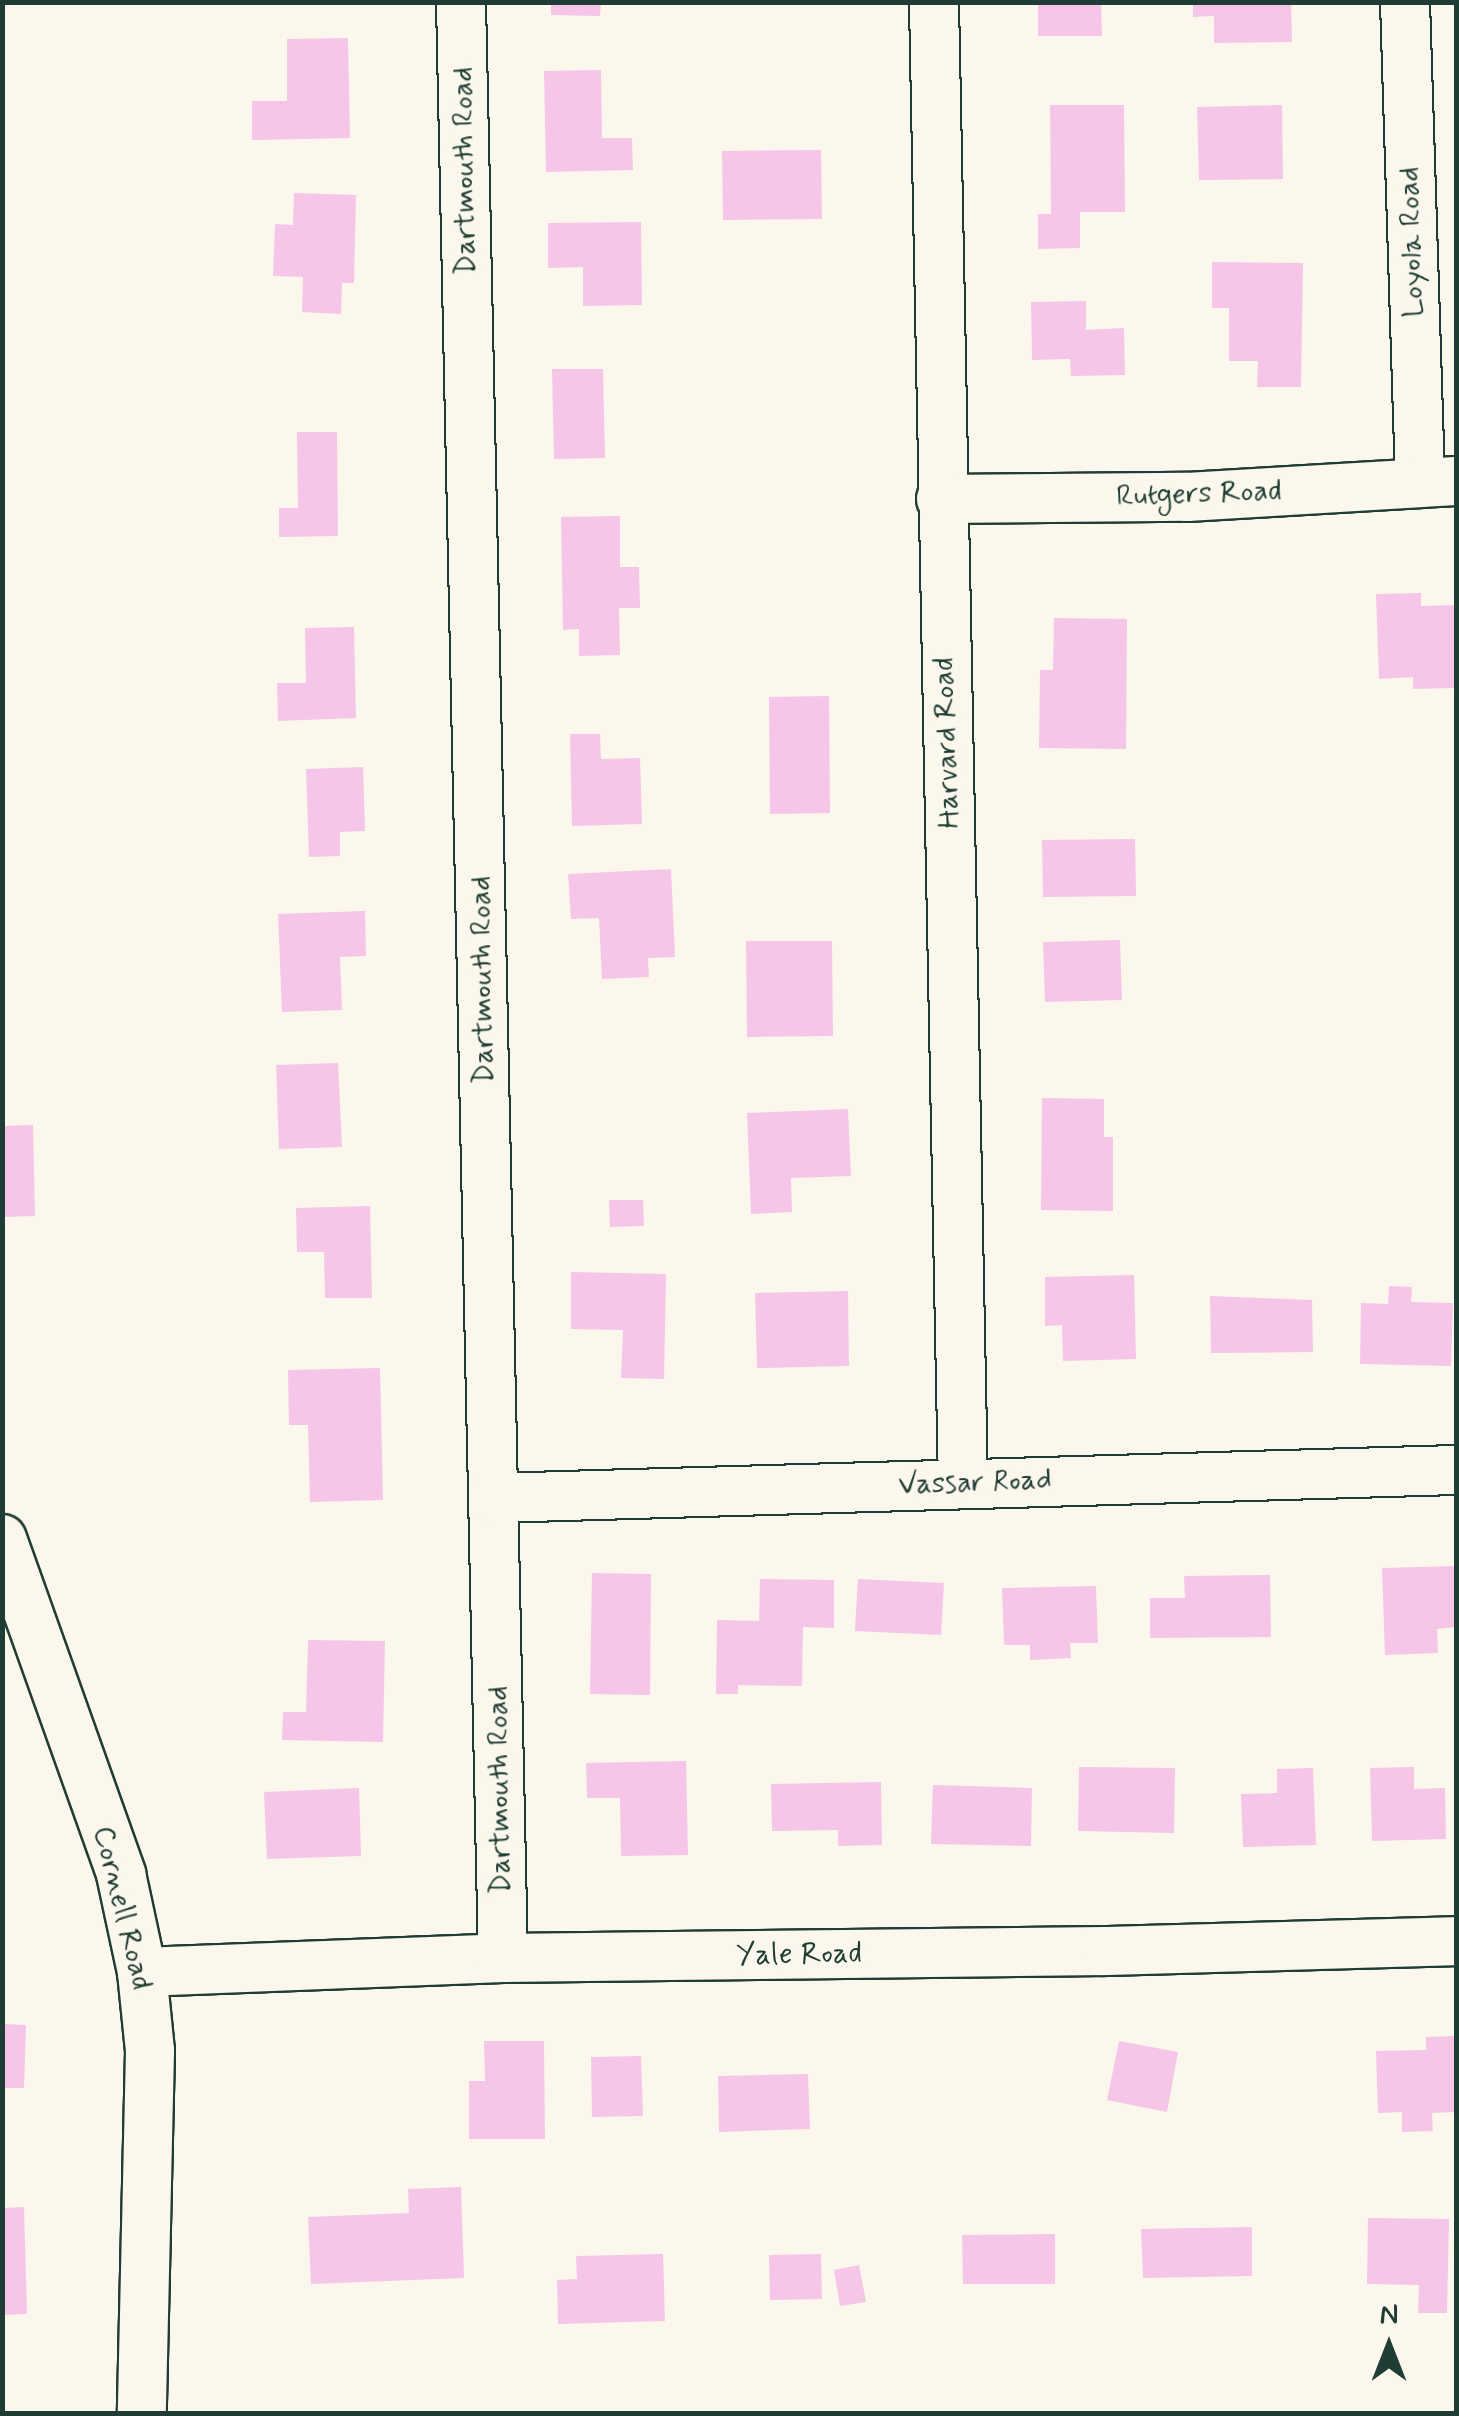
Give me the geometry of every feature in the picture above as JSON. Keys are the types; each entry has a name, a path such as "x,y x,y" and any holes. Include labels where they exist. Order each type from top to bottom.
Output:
{"street":[{"name":"Dartmouth Road","path":"461,2 503,1958"},
{"name":"Harvard Road","path":"934,2 963,1483"},
{"name":"Loyola Road","path":"1406,2 1438,482"},
{"name":"Rutgers Road","path":"941,499 1186,497 1438,482"},
{"name":"Vassar Road","path":"494,1498 1456,1470"},
{"name":"Cornell Road","path":"2,1539 121,1874 142,1972 150,2051 142,2414"},
{"name":"Yale Road","path":"142,1972 503,1958 1105,1951 1456,1941"}],"building":[{"path":"551,2 601,2 600,16 551,15"},
{"path":"1038,2 1101,2 1102,36 1038,36"},
{"path":"1193,2 1291,2 1292,42 1214,43 1214,16 1193,17"},
{"path":"348,38 350,138 252,140 252,101 287,101 287,39"},
{"path":"601,70 602,138 632,138 633,170 546,172 544,71"},
{"path":"1050,105 1124,105 1125,212 1080,212 1080,248 1038,249 1038,214 1051,214"},
{"path":"1282,105 1283,179 1199,180 1197,107"},
{"path":"821,150 822,219 723,220 722,151"},
{"path":"294,193 356,195 354,283 342,283 341,314 302,312 303,277 273,276 275,224 293,225"},
{"path":"641,222 642,305 583,306 583,267 548,268 548,223"},
{"path":"1212,262 1303,263 1301,387 1257,387 1258,361 1229,361 1229,308 1212,308"},
{"path":"1086,301 1086,330 1124,328 1125,375 1071,376 1070,359 1032,360 1031,302"},
{"path":"552,369 603,369 605,458 554,459"},
{"path":"297,432 337,432 338,536 279,537 279,508 298,508"},
{"path":"620,516 620,567 639,567 640,608 619,608 620,655 579,656 579,629 563,630 561,517"},
{"path":"1421,593 1421,606 1456,605 1456,688 1413,689 1413,677 1379,679 1376,594"},
{"path":"1054,618 1127,619 1126,749 1039,748 1040,670 1053,670"},
{"path":"354,627 356,718 278,721 277,683 306,683 305,628"},
{"path":"829,696 830,813 770,814 769,697"},
{"path":"570,734 600,734 601,759 640,758 642,824 572,826"},
{"path":"363,767 365,831 340,832 340,856 309,857 306,769"},
{"path":"1135,839 1136,896 1043,897 1042,840"},
{"path":"671,869 675,957 648,958 649,977 602,979 599,918 571,919 568,874"},
{"path":"365,911 366,956 340,957 342,1010 282,1012 278,914"},
{"path":"1120,940 1122,1000 1045,1002 1043,942"},
{"path":"746,941 832,941 833,1036 747,1037"},
{"path":"338,1063 342,1147 279,1149 276,1065"},
{"path":"1042,1098 1104,1099 1104,1137 1113,1137 1113,1211 1041,1210"},
{"path":"848,1109 851,1176 791,1178 792,1212 751,1214 747,1113"},
{"path":"33,1125 35,1216 2,1217 2,1126"},
{"path":"609,1200 643,1200 644,1226 610,1227"},
{"path":"370,1206 372,1298 325,1298 324,1252 297,1252 296,1208"},
{"path":"571,1272 666,1274 664,1379 621,1378 623,1330 571,1329"},
{"path":"1134,1275 1136,1359 1063,1361 1062,1325 1045,1326 1045,1277"},
{"path":"1389,1286 1412,1287 1411,1302 1453,1303 1451,1366 1360,1364 1361,1303 1388,1304"},
{"path":"848,1291 849,1366 757,1368 755,1293"},
{"path":"1210,1296 1312,1300 1313,1352 1211,1353"},
{"path":"380,1368 383,1500 310,1502 308,1425 289,1425 288,1370"},
{"path":"1456,1566 1456,1627 1437,1629 1438,1653 1385,1655 1382,1568"},
{"path":"592,1573 651,1574 650,1695 590,1694"},
{"path":"1270,1575 1271,1637 1150,1638 1150,1598 1185,1598 1184,1576"},
{"path":"760,1579 834,1580 834,1628 803,1627 802,1686 738,1685 738,1694 716,1694 717,1620 759,1621"},
{"path":"858,1579 944,1583 941,1635 855,1631"},
{"path":"1096,1586 1098,1643 1070,1643 1071,1658 1030,1660 1030,1645 1004,1645 1002,1588"},
{"path":"308,1640 385,1641 383,1742 282,1740 283,1712 306,1712"},
{"path":"686,1761 688,1855 621,1856 620,1798 587,1798 586,1763"},
{"path":"1079,1767 1175,1768 1174,1833 1078,1831"},
{"path":"1414,1767 1414,1789 1445,1788 1446,1839 1372,1841 1370,1768"},
{"path":"1313,1768 1316,1845 1243,1847 1241,1794 1277,1793 1277,1769"},
{"path":"881,1782 882,1845 838,1846 838,1830 772,1831 771,1784"},
{"path":"933,1785 1032,1788 1031,1846 931,1844"},
{"path":"359,1788 361,1856 267,1859 264,1792"},
{"path":"2,2024 26,2025 24,2088 2,2088"},
{"path":"1456,2036 1456,2112 1432,2113 1433,2131 1402,2132 1402,2112 1378,2113 1376,2051 1426,2050 1426,2037"},
{"path":"484,2041 544,2041 545,2139 469,2139 469,2081 485,2081"},
{"path":"1119,2041 1178,2052 1167,2112 1107,2100"},
{"path":"641,2056 643,2116 592,2117 591,2057"},
{"path":"808,2074 810,2129 719,2132 718,2076"},
{"path":"461,2187 464,2278 311,2284 308,2217 409,2213 408,2189"},
{"path":"24,2207 27,2314 2,2315 2,2208"},
{"path":"1368,2218 1449,2219 1447,2313 1418,2313 1419,2285 1367,2284"},
{"path":"1252,2227 1252,2276 1143,2278 1141,2229"},
{"path":"1055,2234 1055,2284 963,2284 962,2235"},
{"path":"663,2254 665,2321 558,2324 557,2280 577,2279 576,2256"},
{"path":"821,2254 822,2299 770,2300 769,2255"},
{"path":"859,2265 866,2302 840,2306 834,2270"}]}
